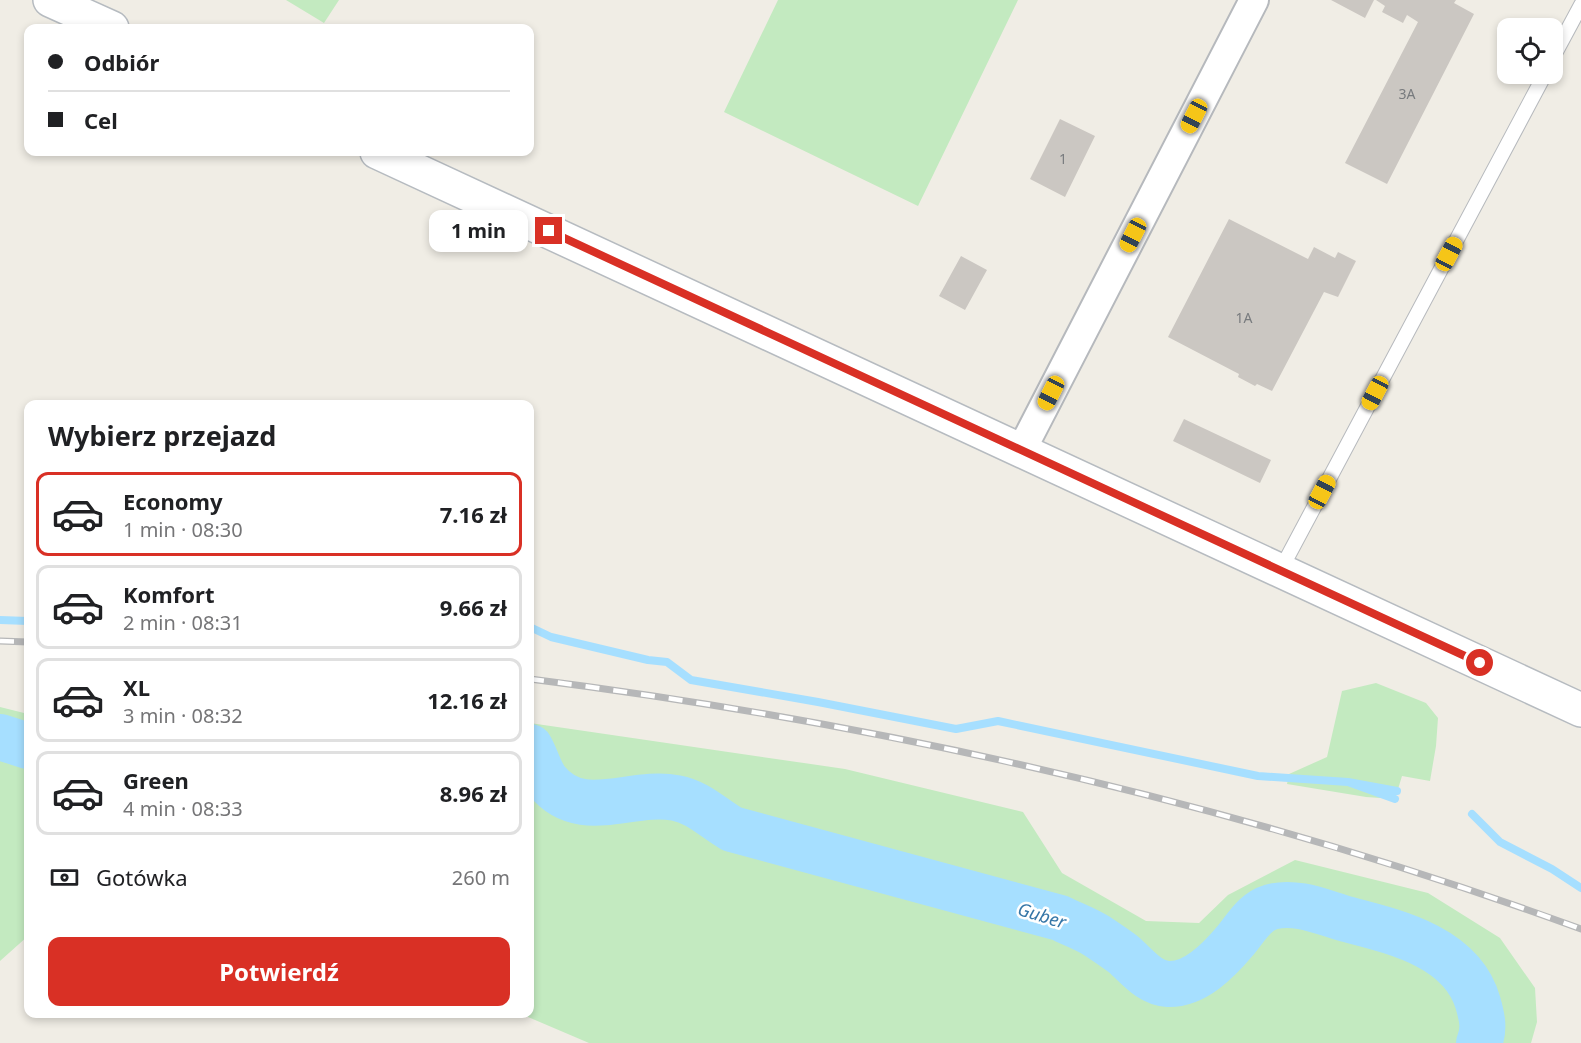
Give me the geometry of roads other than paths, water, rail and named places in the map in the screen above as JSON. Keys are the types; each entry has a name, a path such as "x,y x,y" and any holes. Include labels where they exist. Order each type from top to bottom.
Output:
{"main road":[{"path":"50,0 103,24"},
{"path":"386,156 1581,710"}],"street":[{"path":"1021,451 1254,0"}],"lane":[{"path":"1563,39 1581,6"},
{"path":"1280,571 1540,84"}],"waterway":[{"path":"0,620 24,621"},
{"path":"534,629 551,637 648,660 667,662 691,680 956,729 998,721 1258,776 1348,782"},
{"name":"Guber","path":"0,737 24,745"},
{"name":"Guber","path":"534,756 546,780 560,793 575,800 590,803 659,796 684,800 732,829 1060,918 1097,936 1123,954 1138,969 1161,983 1178,983 1206,970 1229,948 1255,917 1271,907 1290,905 1309,908 1385,930 1425,945 1458,968 1470,984 1478,1003 1482,1018 1479,1043"},
{"path":"1395,799 1348,782 1397,791"},
{"path":"1472,814 1500,842 1552,869 1581,888"},
{"path":"1358,922 1362,910"}],"railway":[{"path":"0,641 24,642"},
{"path":"534,680 797,720 930,745 1062,774 1194,807 1324,844 1581,929"}]}
